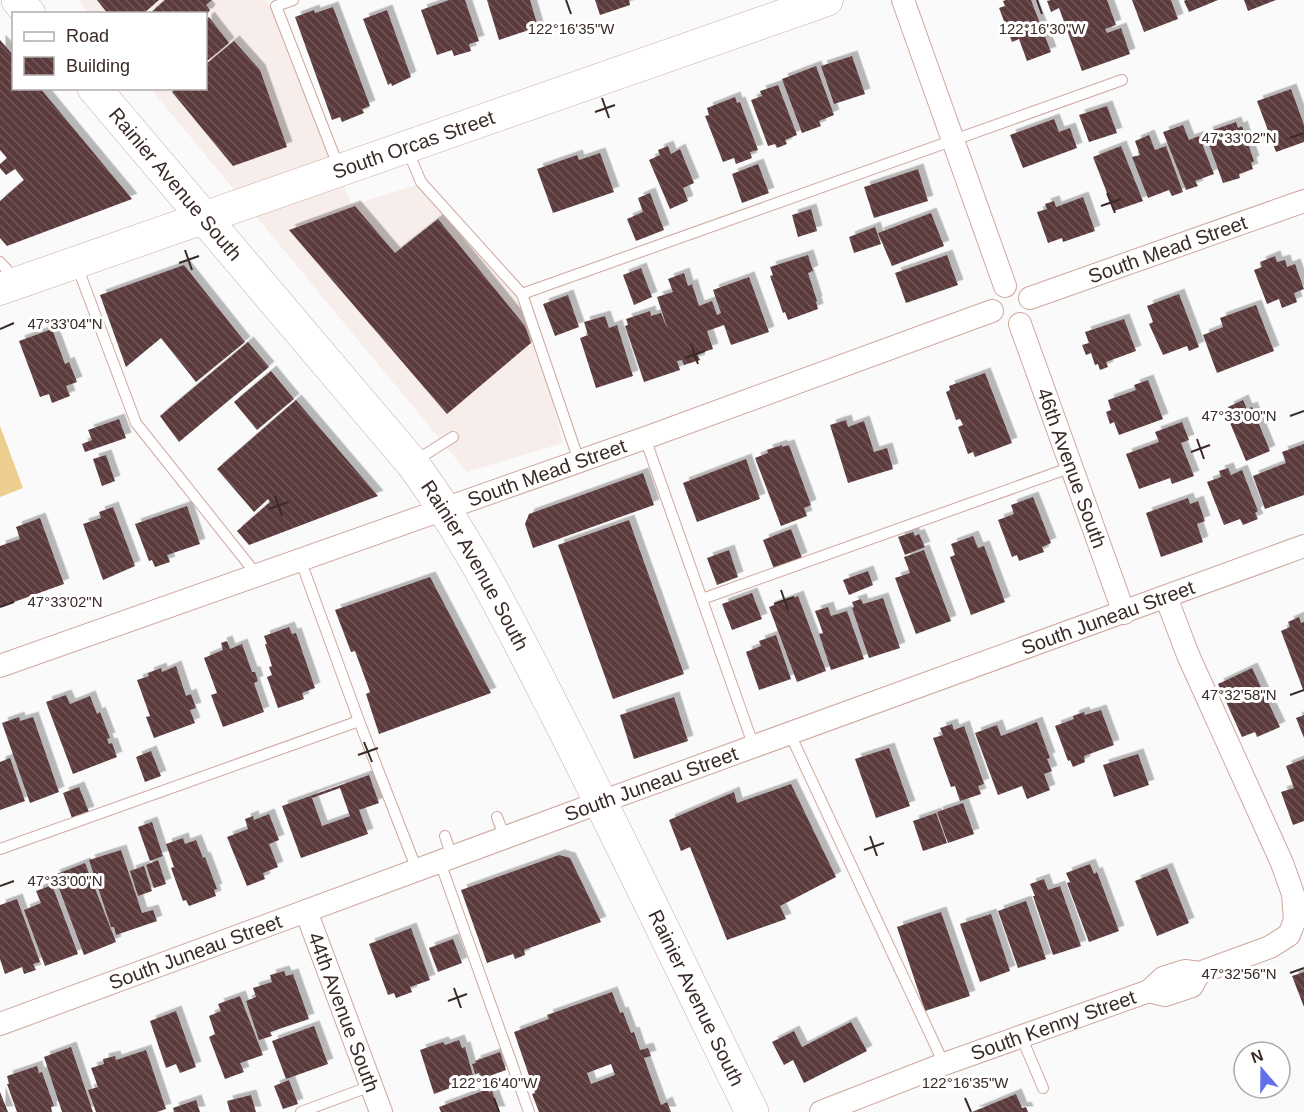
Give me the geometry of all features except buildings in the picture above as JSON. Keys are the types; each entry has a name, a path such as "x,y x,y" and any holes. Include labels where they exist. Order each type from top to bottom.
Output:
{"main road":[{"path":"18,0 27,12"},
{"name":"Rainier Avenue South","path":"96,90 412,463 443,508 496,596 601,802 752,1112"}],"street":[{"name":"South Orcas Street","path":"6,278 75,263 827,0"},
{"path":"903,0 1005,286"},
{"name":"South Mead Street","path":"1030,298 1304,201"},
{"path":"1005,286 1018,286 1024,289 1030,298 1032,308 1020,324 1007,326 996,320 991,302 993,295 1005,286"},
{"name":"South Mead Street","path":"0,666 645,438 992,311"},
{"name":"46th Avenue South","path":"1020,324 1124,613"},
{"name":"South Juneau Street","path":"0,1024 1304,546"},
{"name":"South Kenny Street","path":"821,1112 944,1064 1149,990 1165,994 1192,986 1198,973 1270,947 1289,935 1294,920 1293,894 1282,863 1188,655 1166,597"},
{"name":"44th Avenue South","path":"306,911 381,1112"}],"lane":[{"path":"293,0 273,3 340,171"},
{"path":"522,294 1122,80"},
{"path":"407,147 421,182 522,294 579,460"},
{"path":"75,263 136,423 257,574"},
{"path":"412,463 453,437"},
{"path":"645,438 754,748"},
{"path":"702,599 1072,467"},
{"path":"300,559 359,721 417,870"},
{"path":"0,849 359,721"},
{"path":"790,734 944,1064"},
{"path":"497,816 505,838"},
{"path":"445,836 446,860 529,1112"},
{"path":"1021,1036 1043,1088"},
{"path":"301,1112 371,1086"}],"shaded area":[{"path":"78,0 266,0 274,9 352,205 417,185 519,299 536,334 563,443 467,472 152,90 207,90 207,12 88,12"},
{"path":"0,426 23,488 0,497"}]}
